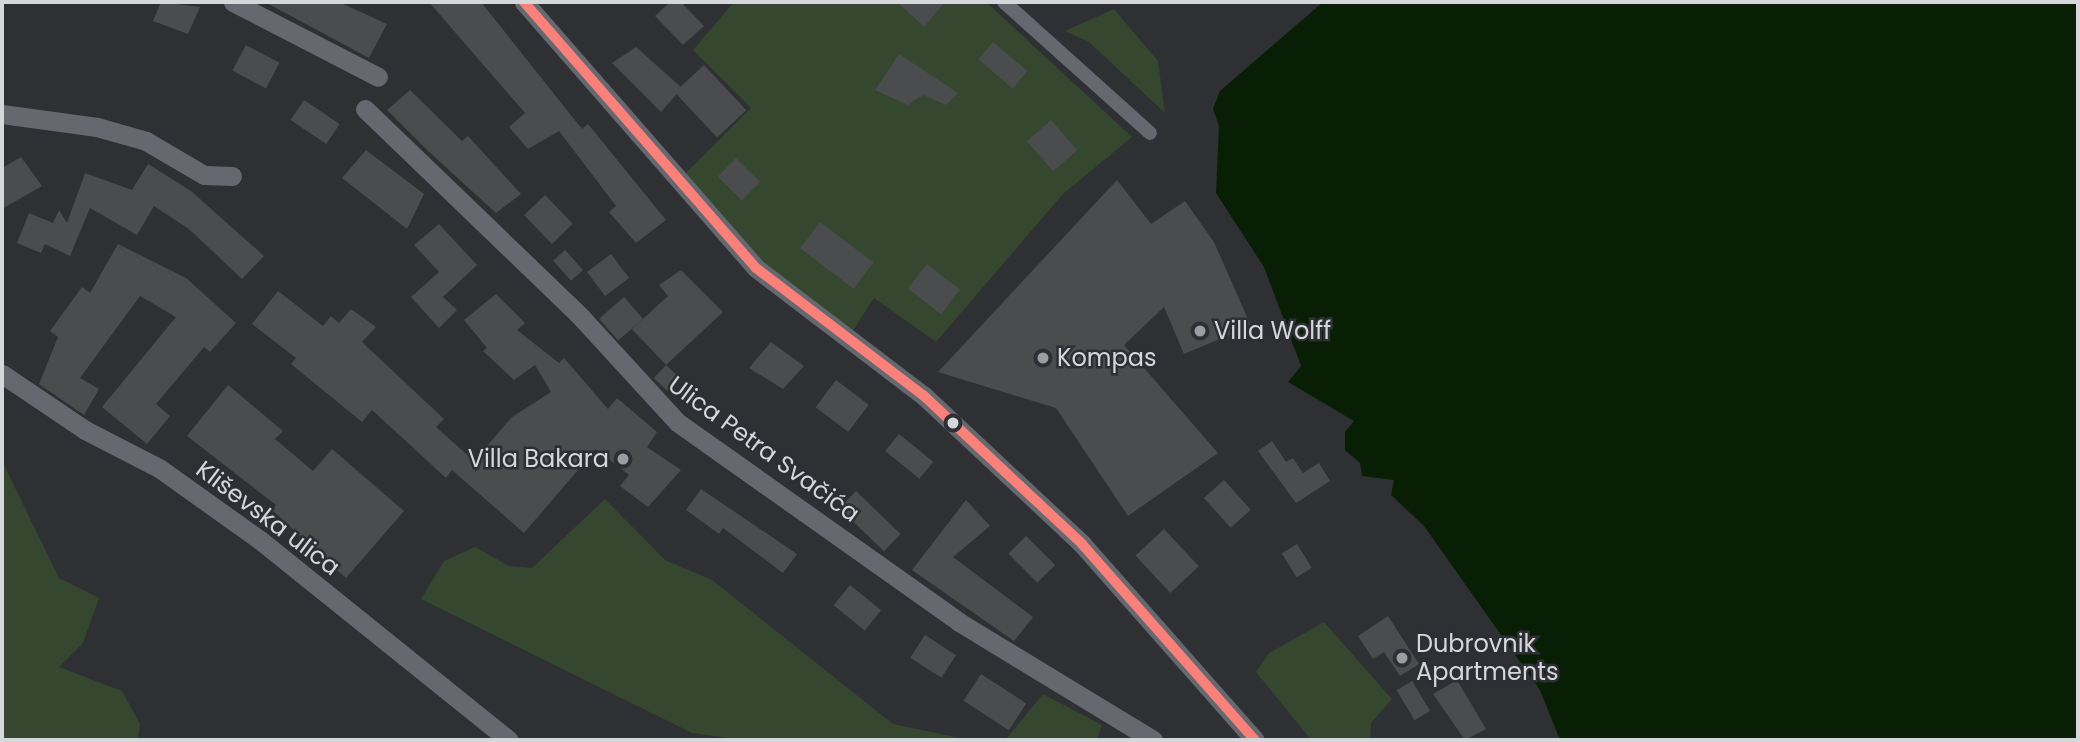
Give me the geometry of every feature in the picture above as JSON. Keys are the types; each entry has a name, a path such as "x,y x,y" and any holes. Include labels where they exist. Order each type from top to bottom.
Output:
{"street":[{"path":"233,2 377,76"},
{"path":"524,2 756,268 923,394 1082,544 1255,740"},
{"path":"1004,2 1150,133"},
{"name":"Ulica Petra Svačića","path":"365,109 580,316 677,422 959,622 1153,740"},
{"path":"2,114 97,127 146,141 204,174 232,176"},
{"name":"Kliševska ulica","path":"2,374 85,430 159,468 260,540 486,728 509,740"}],"shaded area":[{"path":"734,2 986,2 1132,137 1063,194 936,342 874,298 850,335 762,262 684,175 751,108 693,50"},
{"path":"1323,2 2078,2 2078,740 1560,740 1540,690 1424,526 1391,495 1394,480 1362,476 1360,463 1345,450 1345,432 1354,421 1288,382 1301,366 1264,267 1216,193 1219,126 1213,109 1220,91"},
{"path":"1114,9 1158,61 1165,113 1089,42 1065,31"},
{"path":"2,461 59,578 99,598 83,643 59,667 122,691 140,724 138,740 2,740"},
{"path":"605,499 665,560 712,580 893,724 970,740 743,740 692,733 421,599 444,561 475,547 509,566 532,568"},
{"path":"1324,622 1392,699 1371,723 1370,740 1311,740 1256,672 1269,653"},
{"path":"1043,694 1102,725 1097,740 1005,740"}],"building":[{"path":"161,2 200,7 188,34 153,21"},
{"path":"265,2 339,2 387,24 369,58"},
{"path":"429,2 481,2 582,129 588,124 666,220 636,243 609,212 616,206 559,131 528,149 509,127 525,113"},
{"path":"670,2 681,2 704,26 683,45 655,16"},
{"path":"897,2 945,2 924,27"},
{"path":"993,42 1027,71 1013,89 978,60"},
{"path":"246,45 280,63 266,88 232,71"},
{"path":"636,47 682,88 661,112 612,63"},
{"path":"899,54 958,93 946,105 923,95 908,105 875,90"},
{"path":"704,65 746,110 717,138 675,92"},
{"path":"410,90 462,141 468,136 521,194 496,213 427,150 387,110"},
{"path":"304,100 340,124 326,144 291,120"},
{"path":"1051,120 1077,150 1053,171 1027,141"},
{"path":"366,150 424,194 407,229 342,178"},
{"path":"21,157 42,186 2,209 2,168"},
{"path":"736,158 760,182 742,200 718,176"},
{"path":"148,164 191,191 264,256 242,279 189,229 154,206 137,235 90,208 70,256 45,244 41,253 17,243 29,213 53,223 59,210 67,223 85,173 132,190"},
{"name":"Kompas","path":"1117,180 1151,224 1185,201 1214,242 1251,326 1184,354 1164,307 1124,345 1218,453 1128,516 1056,408 938,372"},
{"path":"545,195 573,224 552,244 524,215"},
{"path":"820,222 874,262 854,289 800,248"},
{"path":"439,224 477,265 443,297 457,310 439,328 411,297 439,272 414,245"},
{"path":"118,244 186,278 236,323 210,352 204,347 156,404 170,416 147,444 102,407 176,317 140,296 80,378 99,389 84,415 39,384 58,337 50,331 82,287 90,293"},
{"path":"565,250 583,270 571,281 553,261"},
{"path":"611,254 629,278 605,296 587,272"},
{"path":"927,264 960,290 941,314 908,288"},
{"path":"681,270 723,312 666,365 632,329 668,296 659,285"},
{"path":"278,291 323,326 331,316 339,323 351,309 376,327 362,342 444,419 436,427 474,461 512,417 551,392 535,365 514,380 483,351 487,348 464,320 496,294 525,323 517,330 559,363 564,358 608,409 617,398 657,432 647,447 681,470 648,507 620,486 629,475 596,449 524,533 452,470 446,478 372,410 362,422 291,364 296,358 252,324"},
{"path":"624,297 643,319 618,341 599,319"},
{"path":"771,342 804,366 783,389 749,368"},
{"path":"666,365 680,378 668,391 654,378"},
{"path":"836,380 869,405 848,432 816,407"},
{"path":"228,385 283,431 275,439 313,471 332,449 404,511 346,578 272,510 276,505 187,436"},
{"path":"899,434 933,462 919,479 885,451"},
{"path":"1272,441 1286,462 1293,458 1303,473 1319,463 1330,481 1296,503 1258,451"},
{"path":"1224,480 1251,510 1231,528 1204,498"},
{"path":"701,489 797,554 783,573 723,528 719,534 686,510"},
{"path":"856,491 901,534 884,551 839,508"},
{"path":"966,500 990,526 953,557 1033,617 1014,641 912,570"},
{"path":"1164,529 1199,566 1170,593 1135,556"},
{"path":"1026,536 1055,565 1037,583 1008,554"},
{"path":"1297,544 1312,568 1297,577 1282,554"},
{"path":"850,585 881,610 865,630 834,605"},
{"path":"1388,616 1419,664 1400,676 1384,652 1373,659 1358,636"},
{"path":"925,635 956,655 941,678 910,658"},
{"path":"981,674 1026,703 1009,730 964,701"},
{"path":"1457,680 1486,729 1465,740 1433,694"},
{"path":"1412,681 1430,711 1415,720 1397,690"}],"transit line":[{"path":"524,2 756,268 923,395 1082,544 1255,740"}],"place":[{"name":"Villa Wolff","path":"1200,331"},
{"name":"Kompas","path":"1043,358"},
{"name":"Villa Bakara","path":"623,459"},
{"name":"Dubrovnik Apartments","path":"1402,658"}]}
